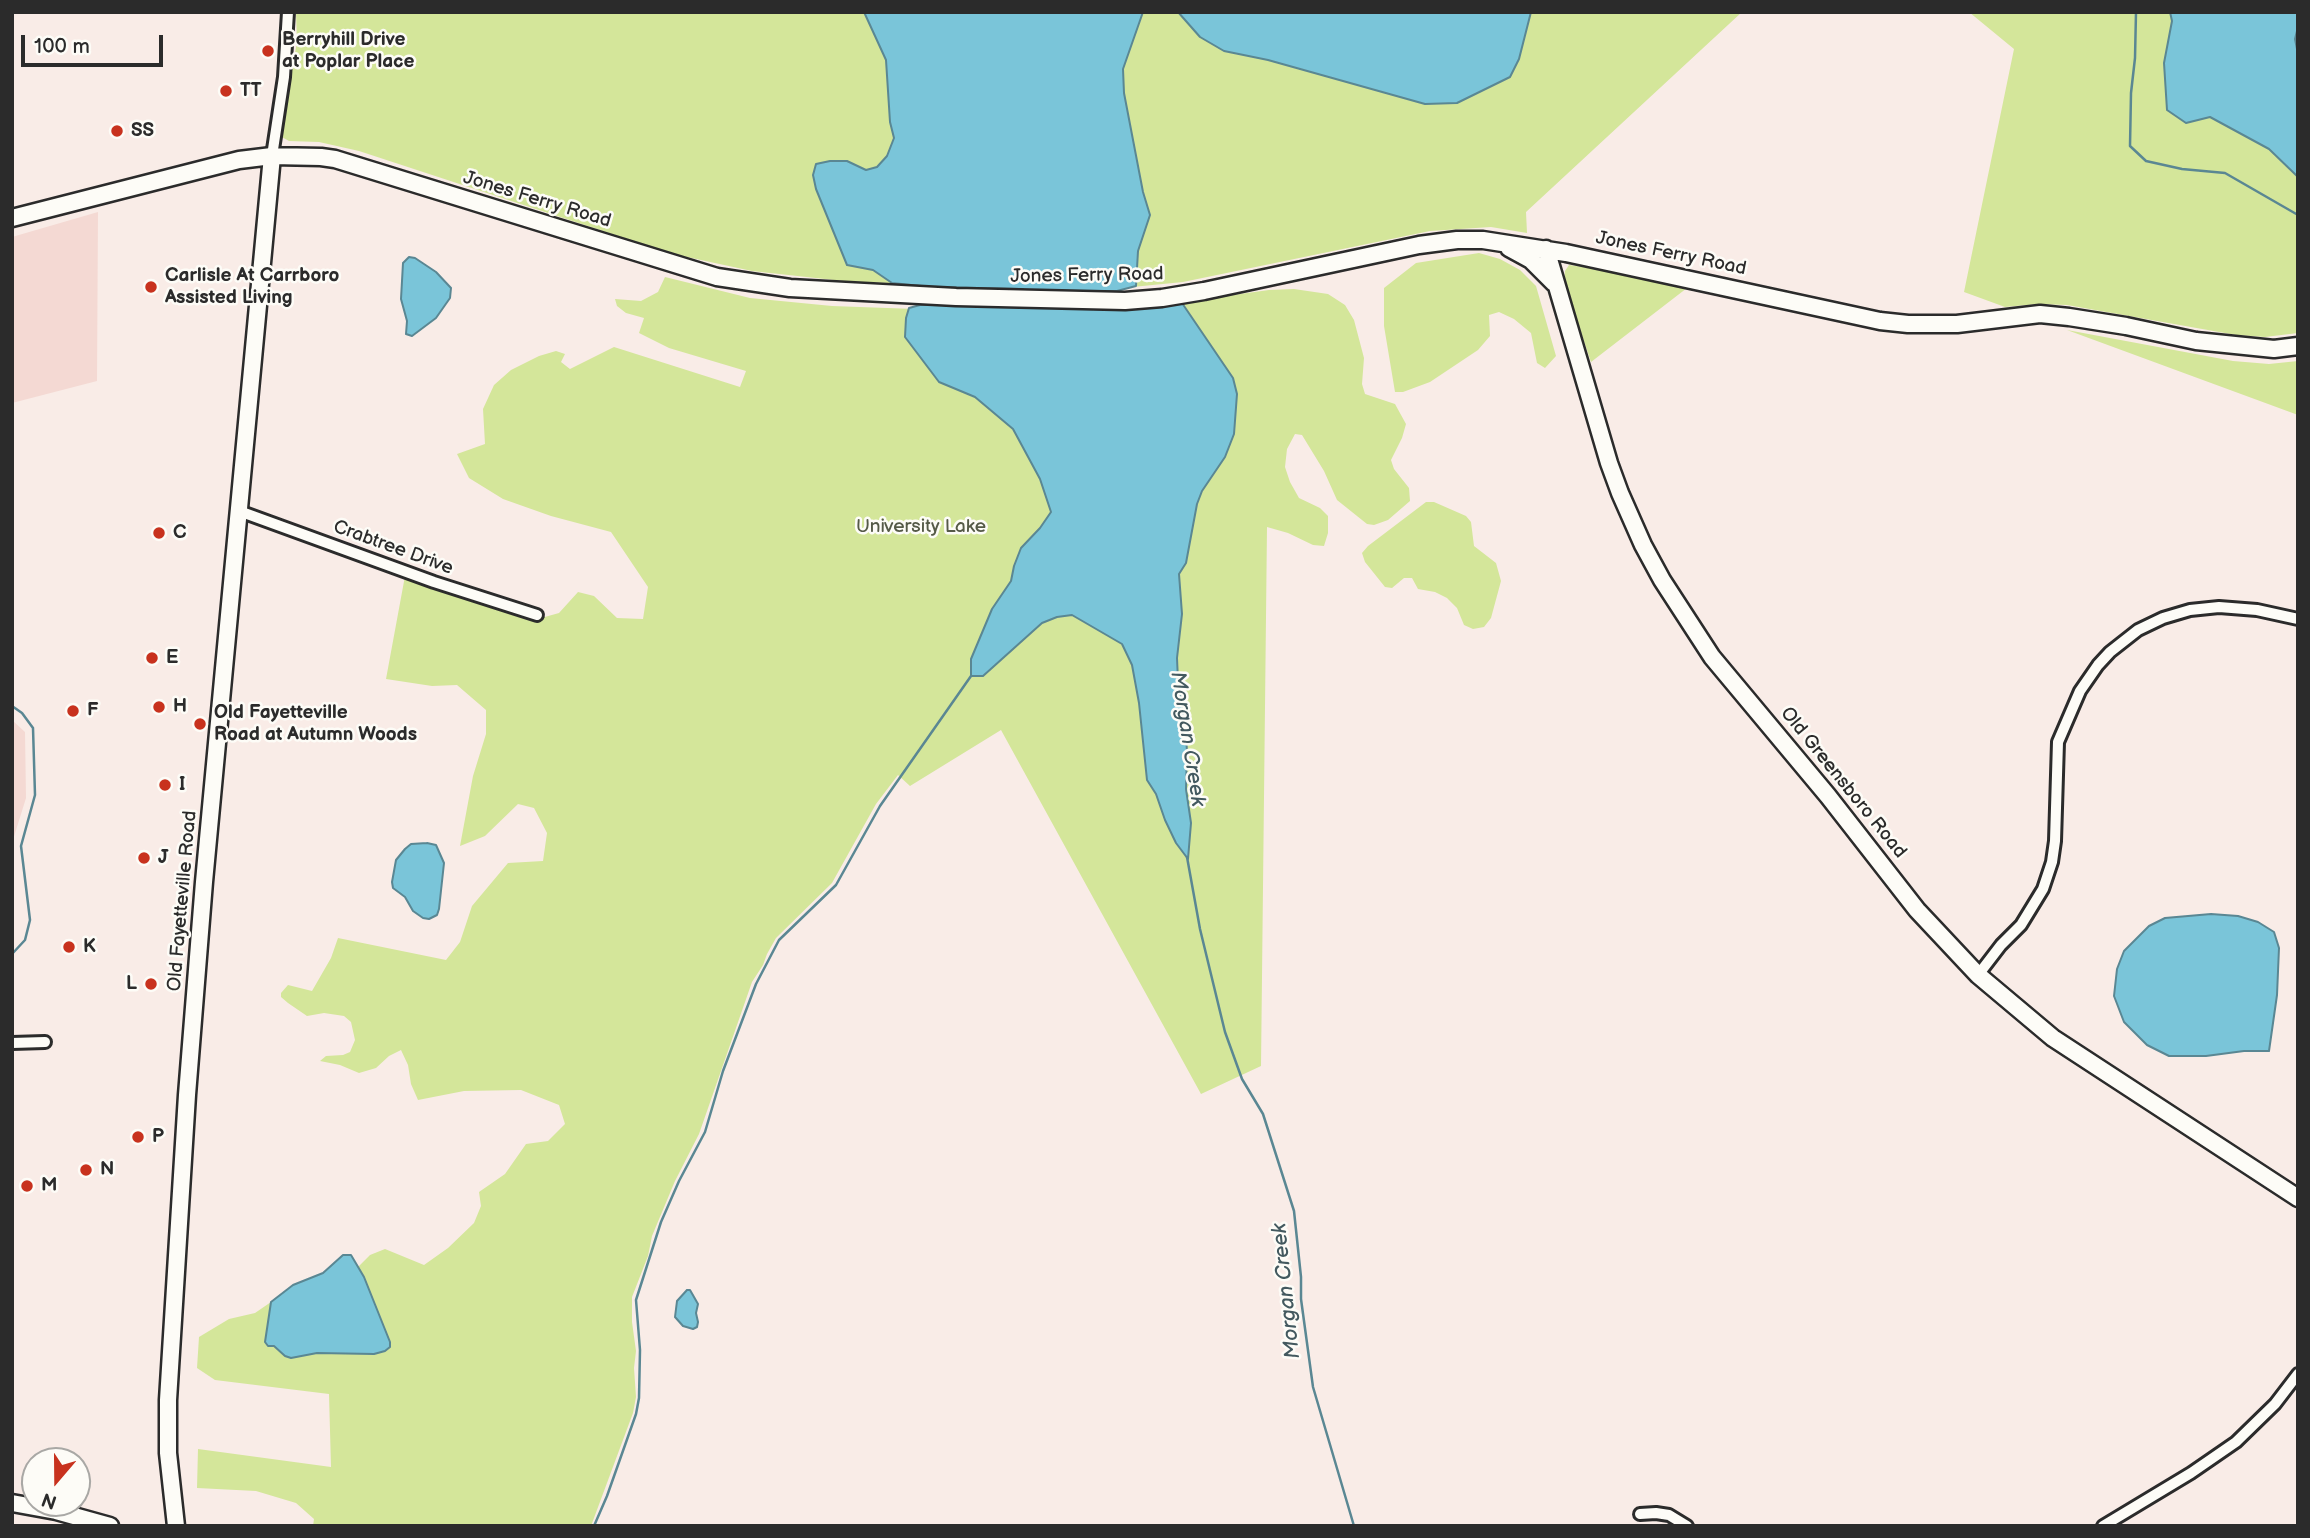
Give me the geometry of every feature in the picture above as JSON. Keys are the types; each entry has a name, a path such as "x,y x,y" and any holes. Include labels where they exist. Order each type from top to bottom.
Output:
{"street":[{"path":"272,156 284,77 288,12"},
{"name":"Jones Ferry Road","path":"12,218 209,166 272,156 335,159 717,278 790,288 956,297 1125,301 1204,291 1419,245 1483,240 1546,249 1880,321 1957,324 2040,314 2126,326 2196,341 2274,349 2298,346"},
{"name":"Old Fayetteville Road","path":"176,1526 168,1453 168,1400 188,1087 272,156"},
{"path":"1483,240 1523,255 1544,271 1556,286"},
{"name":"Old Greensboro Road","path":"1546,249 1609,463 1643,545 1674,601 1712,657 1828,796 1913,905 1978,975 2053,1038 2298,1198"},
{"name":"Crabtree Drive","path":"239,511 537,615"},
{"path":"1978,975 2001,945 2021,925 2043,889 2052,862 2055,841 2057,742 2080,691 2098,665 2110,652 2138,631 2163,618 2190,610 2219,607 2258,610 2298,618"},
{"path":"12,1043 45,1042"},
{"path":"2103,1526 2191,1473 2236,1442 2276,1404 2298,1374"},
{"path":"12,1503 56,1511 110,1526"},
{"path":"1640,1514 1670,1515 1687,1526"}],"shaded area":[{"path":"98,212 97,381 12,403 12,237"},
{"path":"12,720 25,732 26,798 12,843"}],"green space":[{"path":"296,12 1742,12 1526,212 1527,233 1491,227 1430,231 1183,282 1112,289 852,282 752,271 673,254 359,151 319,142 289,141 280,136 297,42"},
{"path":"1969,12 2298,12 2298,333 2265,337 2236,335 2067,305 2005,307 1964,292 2014,49"},
{"path":"1479,253 1500,259 1520,270 1536,286 1556,356 1545,368 1537,363 1531,333 1514,319 1499,312 1489,315 1490,336 1478,350 1430,382 1403,392 1395,392 1384,326 1384,288 1416,263"},
{"path":"1569,265 1687,288 1591,362 1564,282 1565,271"},
{"path":"665,277 750,298 832,306 1109,316 1185,308 1182,302 1294,289 1328,294 1345,305 1354,320 1364,358 1362,384 1365,394 1395,404 1406,424 1391,460 1394,469 1409,488 1410,501 1388,520 1374,525 1367,524 1337,500 1324,471 1302,435 1295,434 1287,449 1285,467 1290,482 1299,498 1320,508 1328,516 1328,533 1324,546 1313,545 1267,527 1261,1066 1201,1094 1001,730 910,786 898,775 876,804 832,883 776,938 752,982 699,1134 675,1181 652,1236 648,1256 632,1297 636,1397 633,1413 591,1526 313,1526 314,1519 296,1503 256,1491 197,1488 198,1449 331,1467 329,1394 215,1380 197,1368 199,1337 229,1319 255,1313 271,1302 266,1342 291,1358 317,1353 374,1354 378,1311 358,1267 370,1255 385,1249 424,1265 448,1248 474,1223 481,1206 479,1192 505,1174 526,1144 548,1141 565,1124 559,1105 521,1090 464,1091 418,1100 401,1050 389,1056 376,1068 359,1073 320,1061 326,1056 350,1052 355,1040 351,1022 344,1016 324,1013 307,1016 281,997 281,993 288,985 312,991 331,958 338,938 446,960 460,942 472,906 508,863 543,861 547,833 534,808 518,804 485,836 460,846 473,776 486,734 486,710 457,685 432,686 386,679 405,576 534,620 559,613 578,592 594,596 617,618 643,619 648,587 611,532 551,516 503,499 469,478 457,454 485,444 483,409 494,385 511,370 556,351 565,354 561,362 570,369 614,347 740,387 746,371 669,348 639,333 644,318 626,313 617,306 615,299 641,301 658,292"},
{"path":"2067,330 2233,361 2269,364 2298,361 2298,415"},
{"path":"1426,502 1434,502 1466,516 1471,522 1474,546 1496,563 1501,581 1491,618 1484,627 1473,629 1464,625 1457,608 1447,598 1435,592 1418,589 1412,578 1404,578 1392,588 1385,587 1365,562 1362,553 1368,546"}],"water":[{"name":"University Lake","path":"864,12 1143,12 1123,69 1124,93 1150,215 1138,251 1136,286 1117,291 1077,291 1082,306 1182,303 1233,378 1237,394 1234,434 1225,457 1202,491 1186,563 1179,574 1182,614 1177,658 1178,681 1185,716 1186,789 1191,823 1188,859 1176,843 1156,794 1147,780 1139,703 1132,665 1122,644 1072,615 1057,617 1042,623 983,676 971,676 971,659 992,609 1011,581 1021,548 1051,512 1040,479 1013,429 975,397 939,382 905,337 906,318 909,308 920,305 1023,304 1023,289 931,287 892,283 873,270 847,265 816,189 813,175 816,164 830,161 847,161 866,170 877,167 887,156 894,138 890,122 886,60"},
{"path":"1178,12 1531,12 1519,59 1510,77 1457,103 1425,104 1268,60 1224,51 1200,37"},
{"path":"2170,12 2298,12 2295,39 2298,54 2298,177 2269,149 2210,117 2186,123 2167,110 2164,63 2172,21"},
{"path":"409,257 436,272 451,288 450,298 436,318 412,336 406,334 407,321 401,299 403,263"},
{"path":"411,844 436,845 444,863 439,909 437,915 429,919 413,911 405,897 393,888 392,882 396,860 405,849"},
{"path":"2211,914 2238,916 2258,922 2274,932 2279,948 2277,995 2269,1051 2169,1056 2147,1045 2124,1022 2114,996 2117,969 2124,951 2149,926 2165,918"},
{"path":"343,1255 351,1255 364,1277 390,1347 374,1354 317,1353 291,1358 274,1346 268,1346 265,1342 271,1302 293,1285 323,1273"},
{"path":"690,1290 698,1304 697,1327 693,1329 683,1326 675,1317 677,1301"}],"waterway":[{"path":"2136,12 2130,146 2146,161 2182,169 2225,173 2298,215"},
{"path":"594,1526 636,1414 639,1398 640,1350 636,1300 661,1222 705,1132 723,1071 756,984 779,940 836,885 880,806 971,676"},
{"path":"12,706 22,713 33,728 35,795 21,846 30,920 25,940 12,954"},
{"name":"Morgan Creek","path":"1187,857 1200,929 1225,1032 1242,1079 1263,1114 1294,1211 1301,1299 1313,1387 1354,1526"}],"place":[{"name":"Berryhill Drive at Poplar Place","path":"268,51"},
{"name":"TT","path":"226,91"},
{"name":"SS","path":"117,131"},
{"name":"Carlisle At Carrboro Assisted Living","path":"151,287"},
{"name":"C","path":"159,533"},
{"name":"E","path":"152,658"},
{"name":"H","path":"159,707"},
{"name":"F","path":"73,711"},
{"name":"Old Fayetteville Road at Autumn Woods","path":"200,724"},
{"name":"I","path":"165,785"},
{"name":"J","path":"144,858"},
{"name":"K","path":"69,947"},
{"name":"L","path":"151,984"},
{"name":"P","path":"138,1137"},
{"name":"N","path":"86,1170"},
{"name":"M","path":"27,1186"}]}
